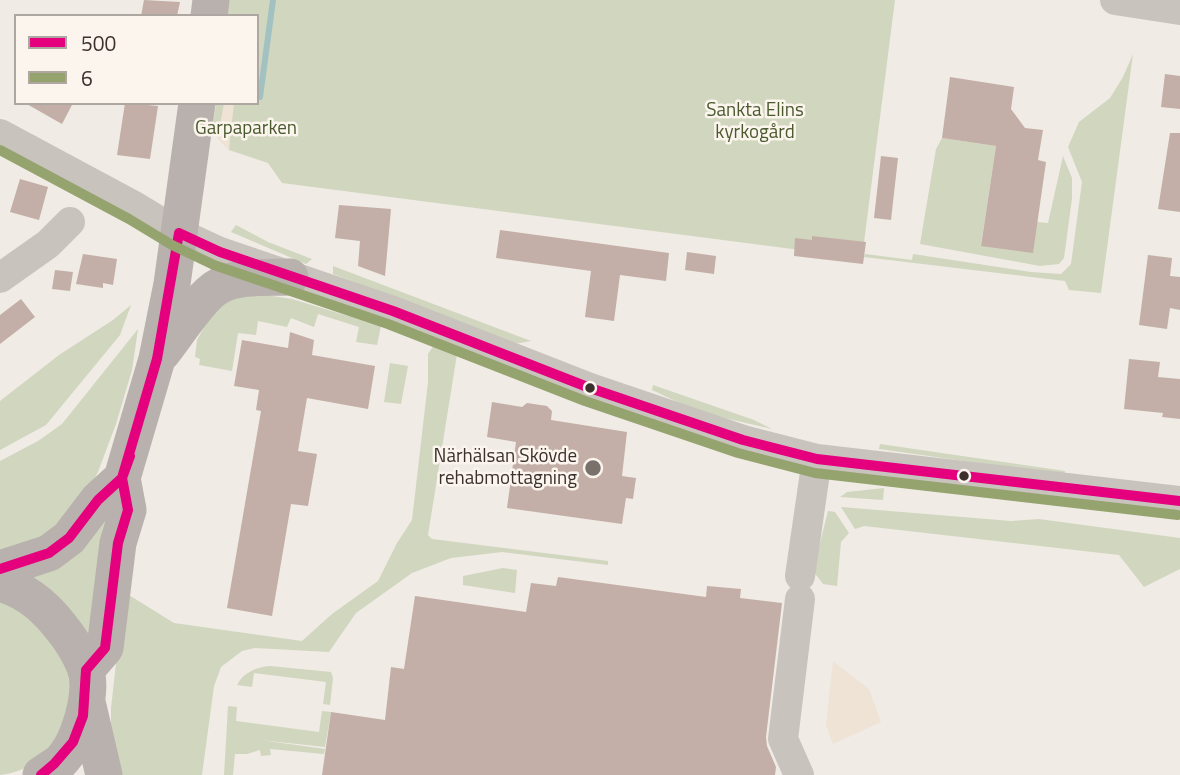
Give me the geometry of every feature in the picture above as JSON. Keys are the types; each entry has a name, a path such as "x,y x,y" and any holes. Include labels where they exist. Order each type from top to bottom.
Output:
{"main road":[{"path":"41,775 60,761 78,733 86,686 106,648 118,542 128,510 122,478 158,359 197,105"},
{"path":"158,359 208,293 221,284 249,279 290,277"},
{"path":"0,569 49,553 69,538 98,500 122,478"},
{"path":"0,583 16,587 46,608 69,638 86,686 104,775"}],"street":[{"path":"1115,0 1180,10"},
{"path":"0,134 179,233 220,252 394,311 590,388 743,440 817,459 1180,501"},
{"path":"0,278 48,244 70,222"},
{"path":"799,775 783,739 817,459"}],"green space":[{"name":"Sankta Elins kyrkogård","path":"229,0 895,0 862,258 282,183 268,163 229,150 212,132 216,105 259,105 259,14 227,14"},
{"path":"1133,54 1101,293 1069,290 1065,281 864,257 865,254 912,260 913,254 1061,274 1071,264 1082,182 1068,147 1079,122 1110,98"},
{"path":"942,138 996,146 981,245 1037,222 1048,223 1063,156 1072,178 1072,198 1064,258 1059,264 1040,266 920,244 936,149"},
{"path":"236,225 268,242 312,259 306,264 231,232"},
{"path":"333,266 531,341 514,344 333,274"},
{"path":"266,295 292,299 381,326 377,345 356,342 359,327 318,314 314,327 291,318 287,327 258,321 256,335 238,333 232,371 199,365 200,359 195,357 197,340 213,311 232,296"},
{"path":"131,305 120,335 46,425 0,450 0,401 59,355"},
{"path":"138,329 132,370 116,424 98,472 81,504 49,537 0,552 0,461 38,441 62,424"},
{"path":"434,345 457,354 428,535 432,539 608,561 608,565 502,552 451,558 412,573 356,613 329,652 255,648 242,651 221,667 214,686 202,775 118,775 111,738 111,708 124,592 174,623 302,641 332,614 378,581 412,520 428,382 428,354"},
{"path":"390,363 408,366 401,404 384,402"},
{"path":"653,385 754,420 772,429 699,412 652,390"},
{"path":"880,444 1065,471 1064,475 879,449"},
{"path":"884,488 883,500 840,497 847,492"},
{"path":"110,505 94,648 28,573"},
{"path":"841,507 1011,521 1039,519 1180,538 1180,569 1144,587 1119,555 864,526 855,529"},
{"path":"828,511 835,512 849,533 841,542 837,586 823,584 813,571"},
{"path":"503,568 517,570 515,593 463,585 463,576"},
{"path":"0,597 24,609 65,660 70,697 68,713 54,743 31,765 0,775"},
{"path":"270,666 331,672 333,678 330,705 323,704 326,682 254,673 252,687 237,685 250,671"},
{"path":"228,706 237,707 236,721 319,732 322,711 331,712 325,747 260,740 325,749 324,754 270,749 271,755 261,756 260,750 235,754 233,775 224,775"}],"shaded area":[{"path":"224,105 234,105 229,150 212,132 219,131"},
{"path":"833,661 869,689 881,722 833,744 826,725"}],"building":[{"path":"144,0 180,2 177,14 141,14"},
{"path":"1165,74 1180,76 1180,109 1161,107"},
{"path":"950,77 1014,87 1011,109 1025,128 1043,130 1038,160 1046,162 1033,253 981,246 996,146 942,138"},
{"path":"29,105 72,105 62,124"},
{"path":"125,105 158,106 150,159 117,155"},
{"path":"1170,133 1180,133 1180,212 1158,209"},
{"path":"881,156 898,158 891,220 874,218"},
{"path":"20,179 48,187 39,220 10,212"},
{"path":"339,205 391,209 385,276 358,266 360,241 335,238"},
{"path":"500,230 669,253 666,281 620,275 614,321 585,317 591,271 496,258"},
{"path":"812,236 866,242 863,264 794,256 795,238 812,240"},
{"path":"687,252 716,256 714,274 685,270"},
{"path":"83,254 117,259 113,285 103,283 103,288 76,284"},
{"path":"1148,255 1172,258 1170,276 1180,277 1180,310 1170,308 1167,329 1139,325"},
{"path":"55,270 73,272 70,291 52,289"},
{"path":"21,299 35,317 0,344 0,315"},
{"path":"290,332 314,340 312,355 375,366 368,409 307,398 298,451 317,454 308,506 291,504 272,616 227,608 261,411 256,410 259,390 234,386 242,340 288,348"},
{"path":"1129,359 1160,362 1158,377 1180,379 1180,419 1162,417 1163,413 1124,409"},
{"path":"492,402 522,407 527,403 547,406 552,411 551,420 627,432 622,476 636,478 633,499 626,498 622,524 507,508 516,442 487,437"},
{"path":"558,577 706,597 707,586 741,589 740,598 782,603 766,737 776,767 775,775 322,775 331,712 385,720 391,667 404,669 415,596 526,612 531,583 556,586"}],"waterway":[{"path":"260,97 273,0"}],"transit line":[{"name":"6","path":"0,150 172,245 214,265 388,324 585,401 738,453 815,473 1178,515"},
{"name":"500","path":"179,233 220,252 393,311 590,388 743,440 817,459 1180,501"},
{"name":"500","path":"41,775 73,742 83,716 86,670 105,648 118,543 128,510 122,478 157,359 179,233"},
{"name":"500","path":"0,569 49,553 69,538 98,500 122,478 130,456"}],"place":[{"name":"Närhälsan Skövde rehabmottagning","path":"593,468"}],"park label":[{"name":"Garpaparken","path":"246,129"}]}
